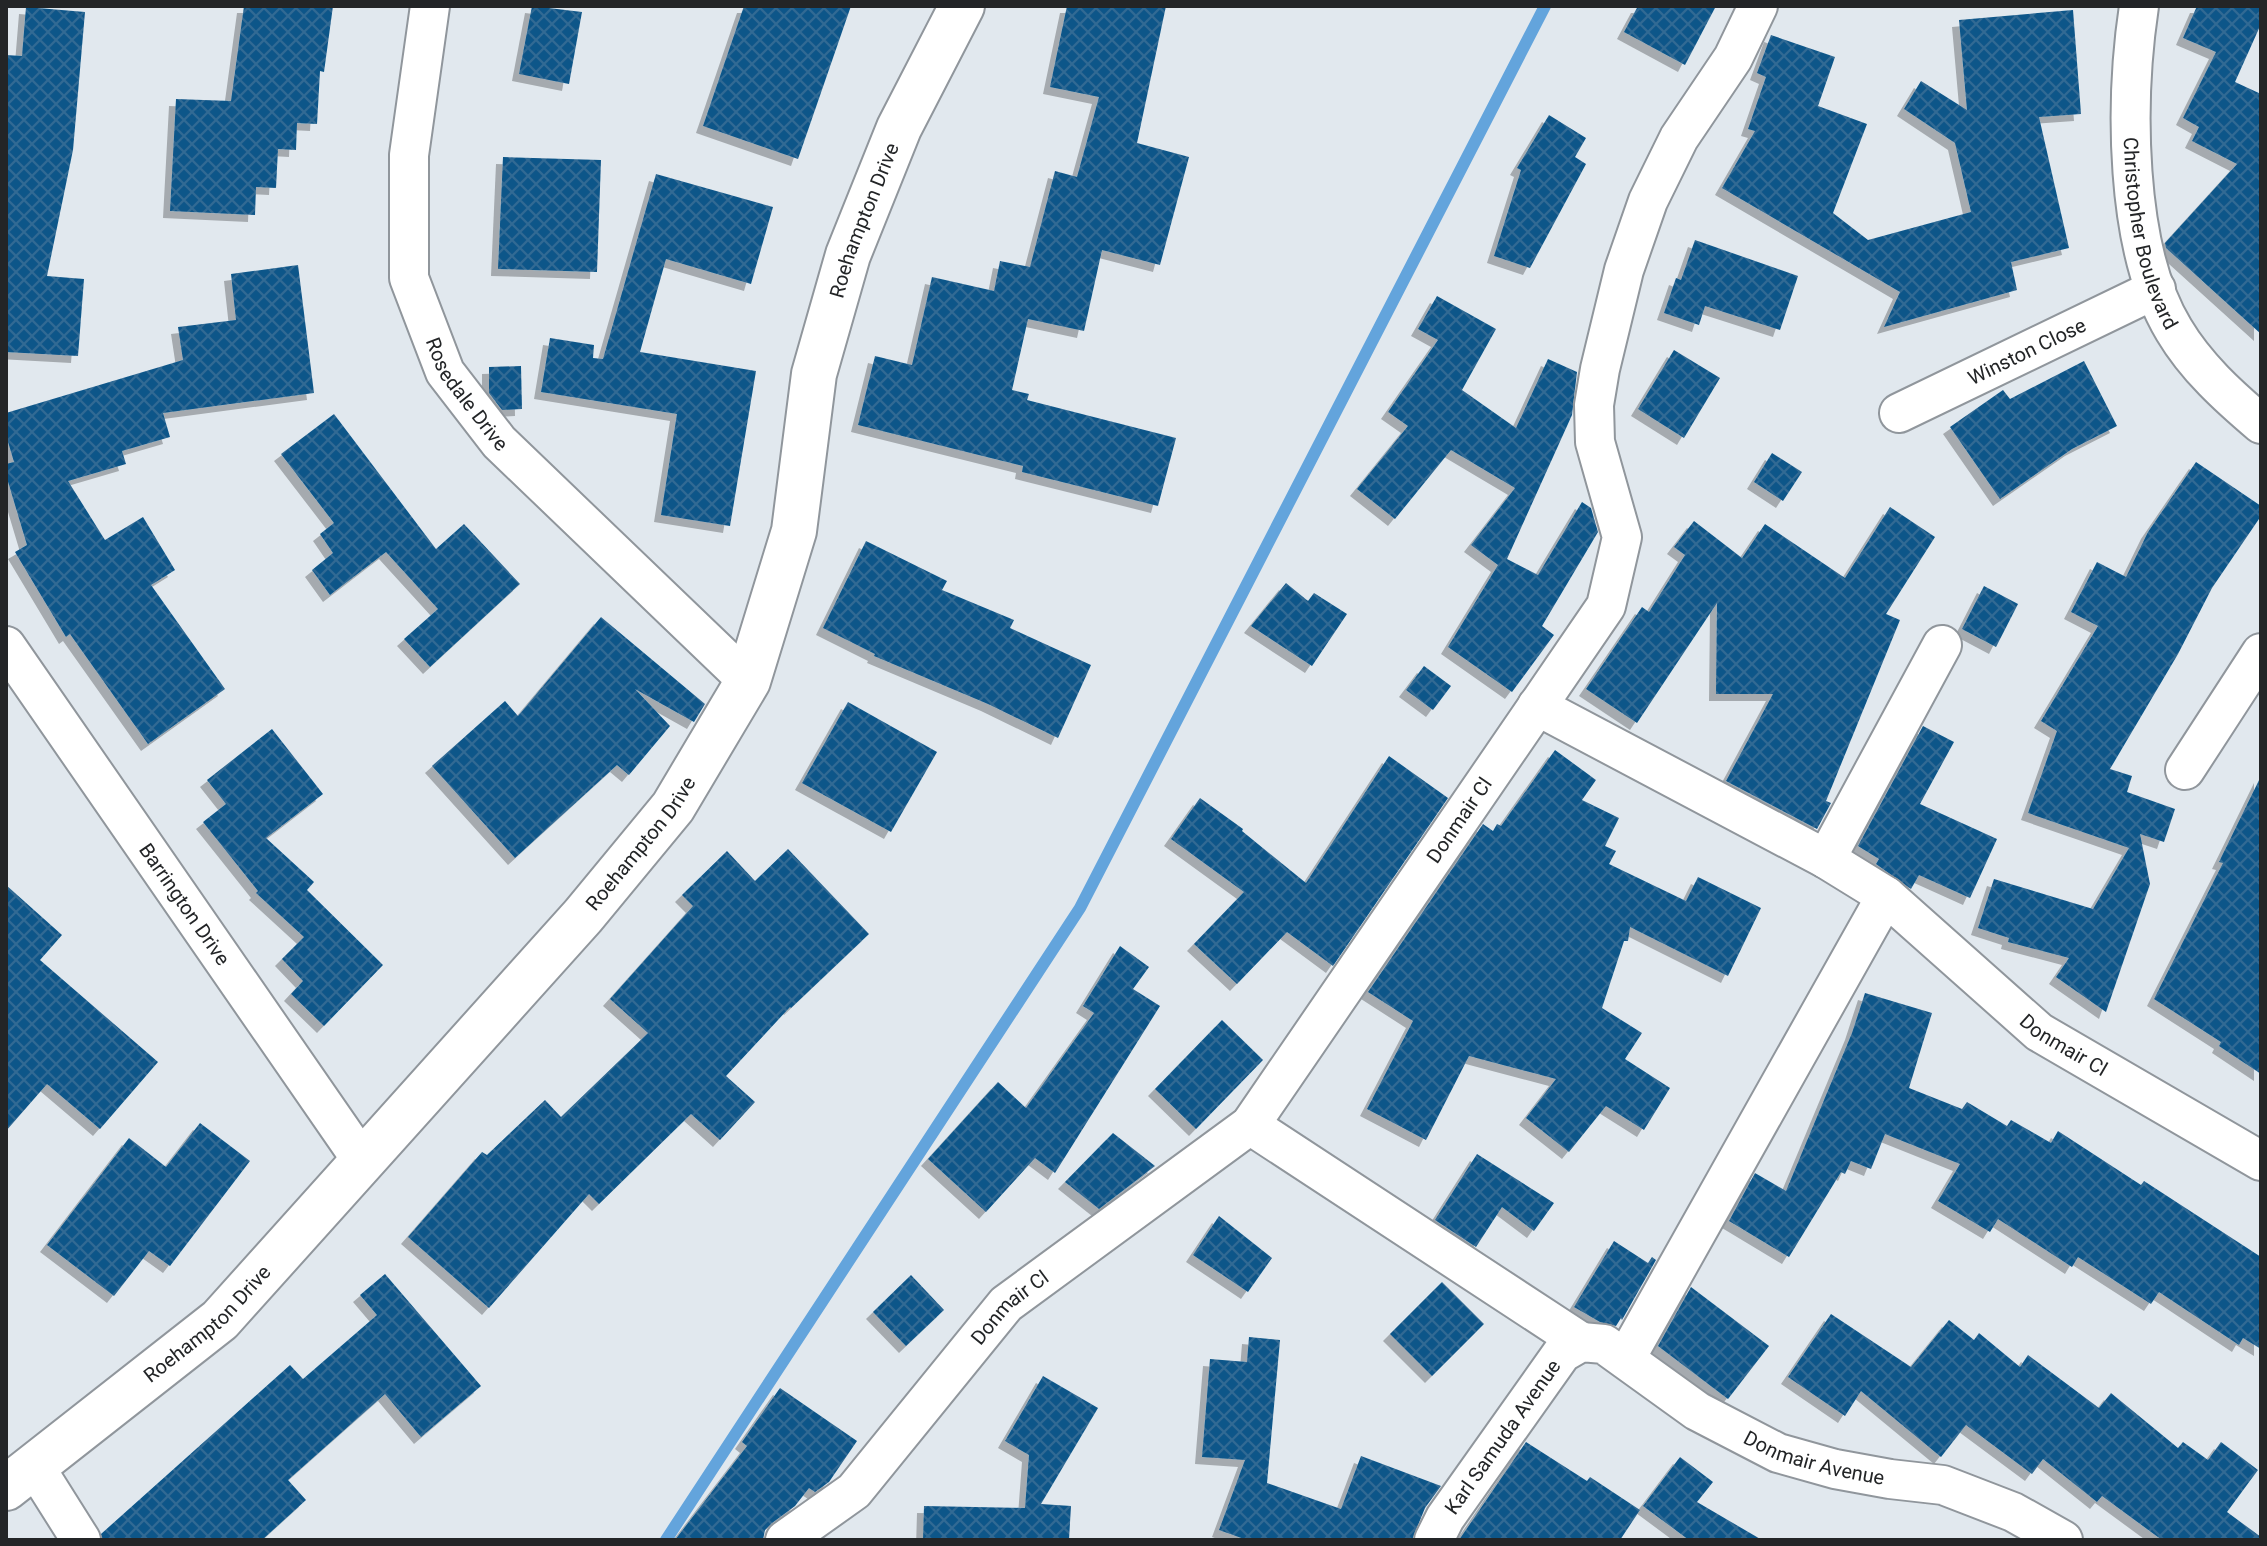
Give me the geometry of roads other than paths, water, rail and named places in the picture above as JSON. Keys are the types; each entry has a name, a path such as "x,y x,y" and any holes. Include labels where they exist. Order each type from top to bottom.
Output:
{"street":[{"name":"Rosedale Drive","path":"430,6 409,155 409,278 445,372 499,442 748,681"},
{"name":"Roehampton Drive","path":"21,1478 220,1320 583,916 673,807 748,681 794,531 814,374 848,255 899,128 962,6"},
{"path":"1537,706 1606,606 1618,559 1622,537 1595,442 1594,405 1624,270 1648,201 1679,138 1733,58 1758,6"},
{"name":"Christopher Boulevard","path":"2139,6 2132,54 2131,144 2139,225 2156,289 2173,330 2207,375 2261,424"},
{"name":"Winston Close","path":"1899,413 2156,289"},
{"path":"1826,859 1942,645"},
{"name":"Barrington Drive","path":"6,646 363,1162"},
{"path":"2185,770 2261,653"},
{"name":"Donmair Cl","path":"785,1540 854,1491 1006,1304 1250,1125 1537,706 1826,859 1886,896 2039,1032 2261,1161"},
{"path":"1626,1358 1886,896"},
{"name":"Donmair Avenue","path":"1250,1125 1581,1342 1604,1344 1697,1411 1778,1453 1890,1479 1943,1485 2013,1512 2063,1540"},
{"name":"Karl Samuda Avenue","path":"1434,1540 1445,1518 1562,1353 1581,1342"},
{"path":"21,1478 81,1540"}],"waterway":[{"path":"666,1540 1080,908 1545,6"}]}
